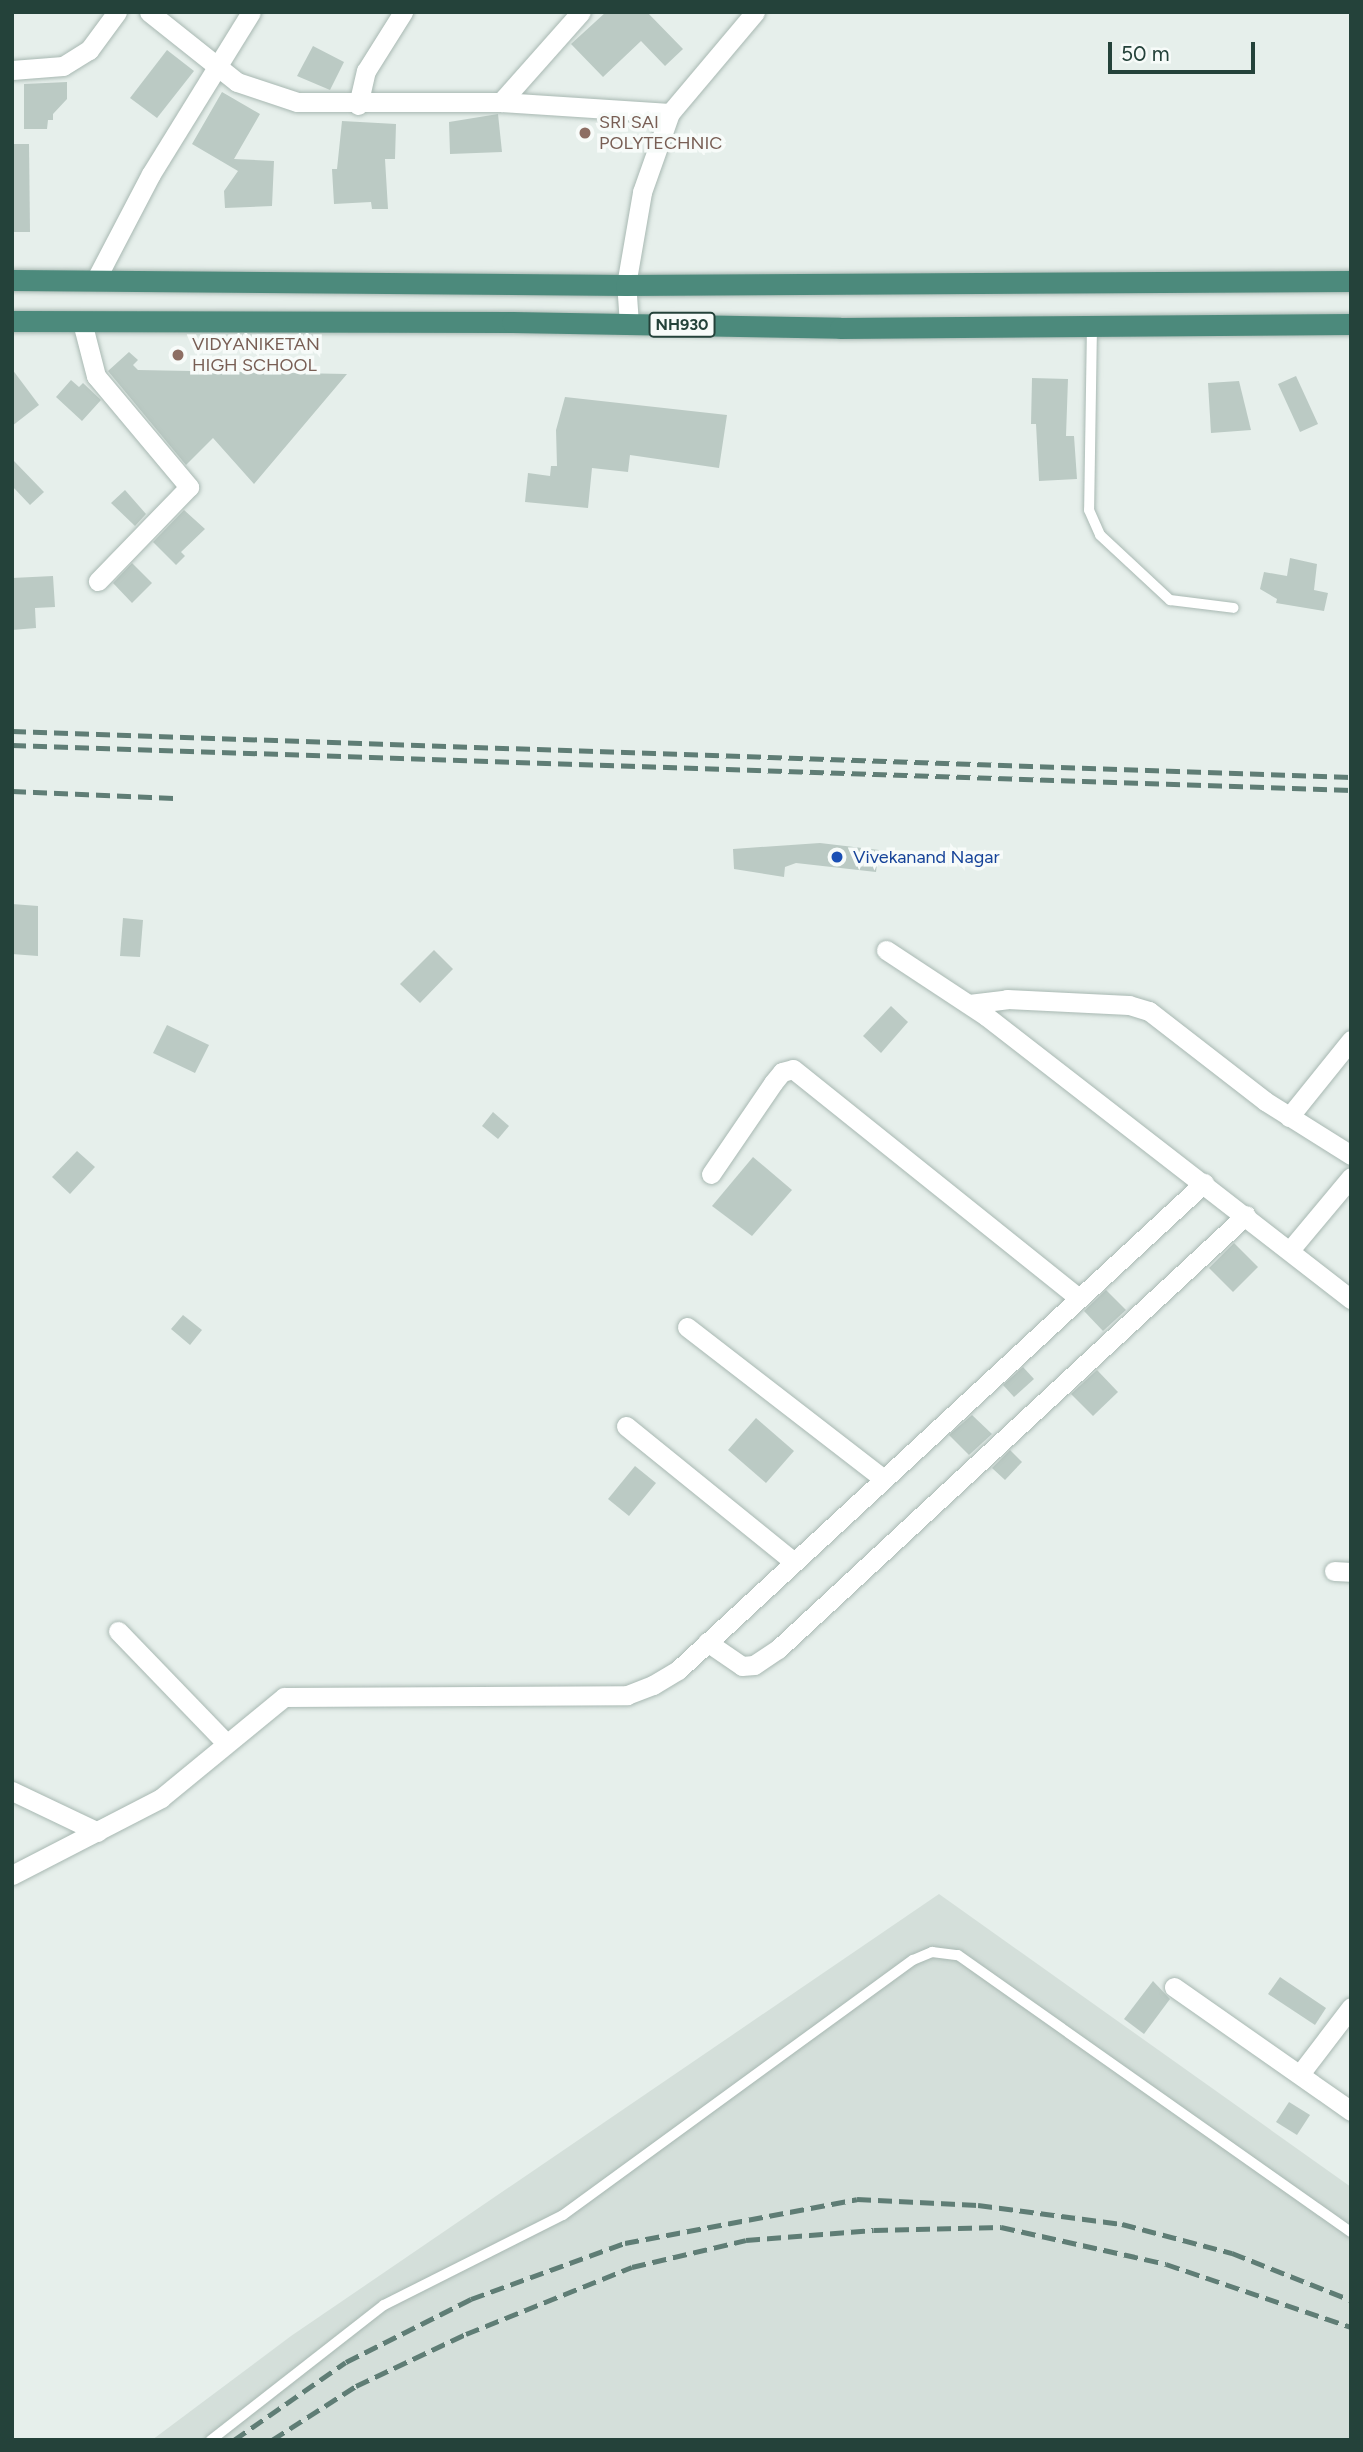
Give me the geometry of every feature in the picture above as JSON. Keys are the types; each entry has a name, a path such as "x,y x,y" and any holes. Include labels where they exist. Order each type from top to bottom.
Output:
{"highway":[{"path":"12,280 626,285 1351,281"},
{"name":"NH930","path":"12,321 1092,326 1351,324"}],"street":[{"path":"12,70 64,66 89,50 117,12"},
{"path":"149,12 237,82 297,102 358,105 501,102 670,113"},
{"path":"95,281 151,174 251,12"},
{"path":"358,105 366,71 403,12"},
{"path":"501,102 581,12"},
{"path":"629,324 626,285 642,192 670,113 755,12"},
{"path":"82,322 96,376 189,487 98,582"},
{"path":"886,950 969,1004 1246,1215 1351,1299"},
{"path":"969,1004 1007,999 1129,1005 1149,1011 1289,1117 1351,1155"},
{"path":"1289,1117 1351,1040"},
{"path":"711,1174 772,1083 782,1072 793,1069 1079,1298"},
{"path":"1290,1250 1351,1177"},
{"path":"12,1875 161,1798 274,1701 296,1695 627,1695 678,1670 1204,1183"},
{"path":"707,1642 742,1666 754,1665 778,1648 1246,1215"},
{"path":"687,1326 884,1479"},
{"path":"626,1426 794,1562"},
{"path":"118,1631 226,1743"},
{"path":"12,1791 98,1832"},
{"path":"1174,1987 1351,2110"},
{"path":"1300,2074 1351,2007"}],"lane":[{"path":"1092,326 1089,510 1100,535 1170,600 1234,608"},
{"path":"211,2440 384,2305 563,2215 913,1960 932,1952 958,1955 1351,2232"}],"shaded area":[{"path":"939,1894 1351,2187 1351,2440 152,2440 291,2336"}],"building":[{"path":"606,12 647,12 683,49 665,66 641,41 603,77 571,44"},
{"path":"313,46 344,62 330,90 297,76"},
{"path":"167,50 194,71 157,118 130,98"},
{"path":"67,82 67,99 53,114 53,120 48,120 47,129 24,129 24,84"},
{"path":"222,92 260,114 234,159 274,161 272,206 225,208 224,191 238,171 192,144"},
{"path":"498,114 502,152 450,154 449,122"},
{"path":"342,121 396,124 395,159 385,159 388,209 372,209 371,202 334,204 332,169 337,169"},
{"path":"12,144 29,144 30,232 12,232"},
{"path":"129,352 138,360 133,365 138,370 347,374 254,484 213,438 186,465 108,371"},
{"path":"12,369 39,405 12,426"},
{"path":"1296,376 1318,424 1300,432 1278,384"},
{"path":"1032,378 1068,379 1066,436 1074,436 1077,479 1039,481 1036,424 1031,424"},
{"path":"71,380 79,387 83,383 101,400 82,421 56,397"},
{"path":"1239,381 1251,430 1211,433 1208,383"},
{"path":"565,397 727,415 719,468 630,455 628,472 592,468 588,508 525,502 528,473 550,476 551,466 557,466 556,430"},
{"path":"12,459 44,492 30,505 12,486"},
{"path":"125,490 146,514 135,526 111,503"},
{"path":"184,510 205,529 181,552 185,556 176,565 153,542"},
{"path":"1290,558 1317,564 1314,590 1328,593 1324,611 1276,603 1277,599 1260,589 1264,572 1287,576"},
{"path":"132,563 152,583 132,603 113,583"},
{"path":"53,576 55,607 35,608 36,628 12,630 12,578"},
{"path":"820,843 879,850 876,872 796,863 785,867 784,877 734,869 733,849"},
{"path":"12,904 38,906 38,956 12,954"},
{"path":"123,918 143,920 140,957 120,956"},
{"path":"434,950 453,969 420,1003 400,984"},
{"path":"891,1006 908,1022 881,1053 863,1036"},
{"path":"167,1025 209,1045 195,1073 153,1053"},
{"path":"493,1112 509,1126 498,1139 482,1126"},
{"path":"77,1151 95,1167 70,1194 52,1177"},
{"path":"753,1157 792,1190 752,1236 712,1206"},
{"path":"1234,1243 1258,1267 1233,1292 1209,1268"},
{"path":"1106,1290 1126,1310 1103,1331 1084,1311"},
{"path":"183,1315 202,1330 190,1345 171,1329"},
{"path":"1023,1367 1034,1379 1014,1397 1003,1385"},
{"path":"1097,1370 1118,1392 1093,1416 1071,1394"},
{"path":"972,1415 992,1434 969,1455 949,1435"},
{"path":"756,1418 794,1451 766,1483 728,1450"},
{"path":"1010,1450 1022,1462 1005,1480 992,1468"},
{"path":"635,1466 656,1483 629,1516 608,1499"},
{"path":"1280,1977 1326,2008 1315,2025 1268,1994"},
{"path":"1153,1981 1170,1999 1144,2034 1124,2019"},
{"path":"1289,2102 1310,2115 1297,2135 1276,2122"}],"railway":[{"path":"12,731 1351,777"},
{"path":"12,745 1351,790"},
{"path":"12,791 174,798"},
{"path":"234,2440 346,2362 471,2299 625,2243 857,2199 978,2205 1122,2224 1232,2253 1351,2300"},
{"path":"272,2440 356,2386 466,2334 632,2267 746,2240 874,2230 1001,2227 1166,2264 1351,2327"}],"place":[{"name":"SRI SAI POLYTECHNIC","path":"585,133"},
{"name":"VIDYANIKETAN HIGH SCHOOL","path":"178,355"},
{"name":"Vivekanand Nagar","path":"837,857"}]}
